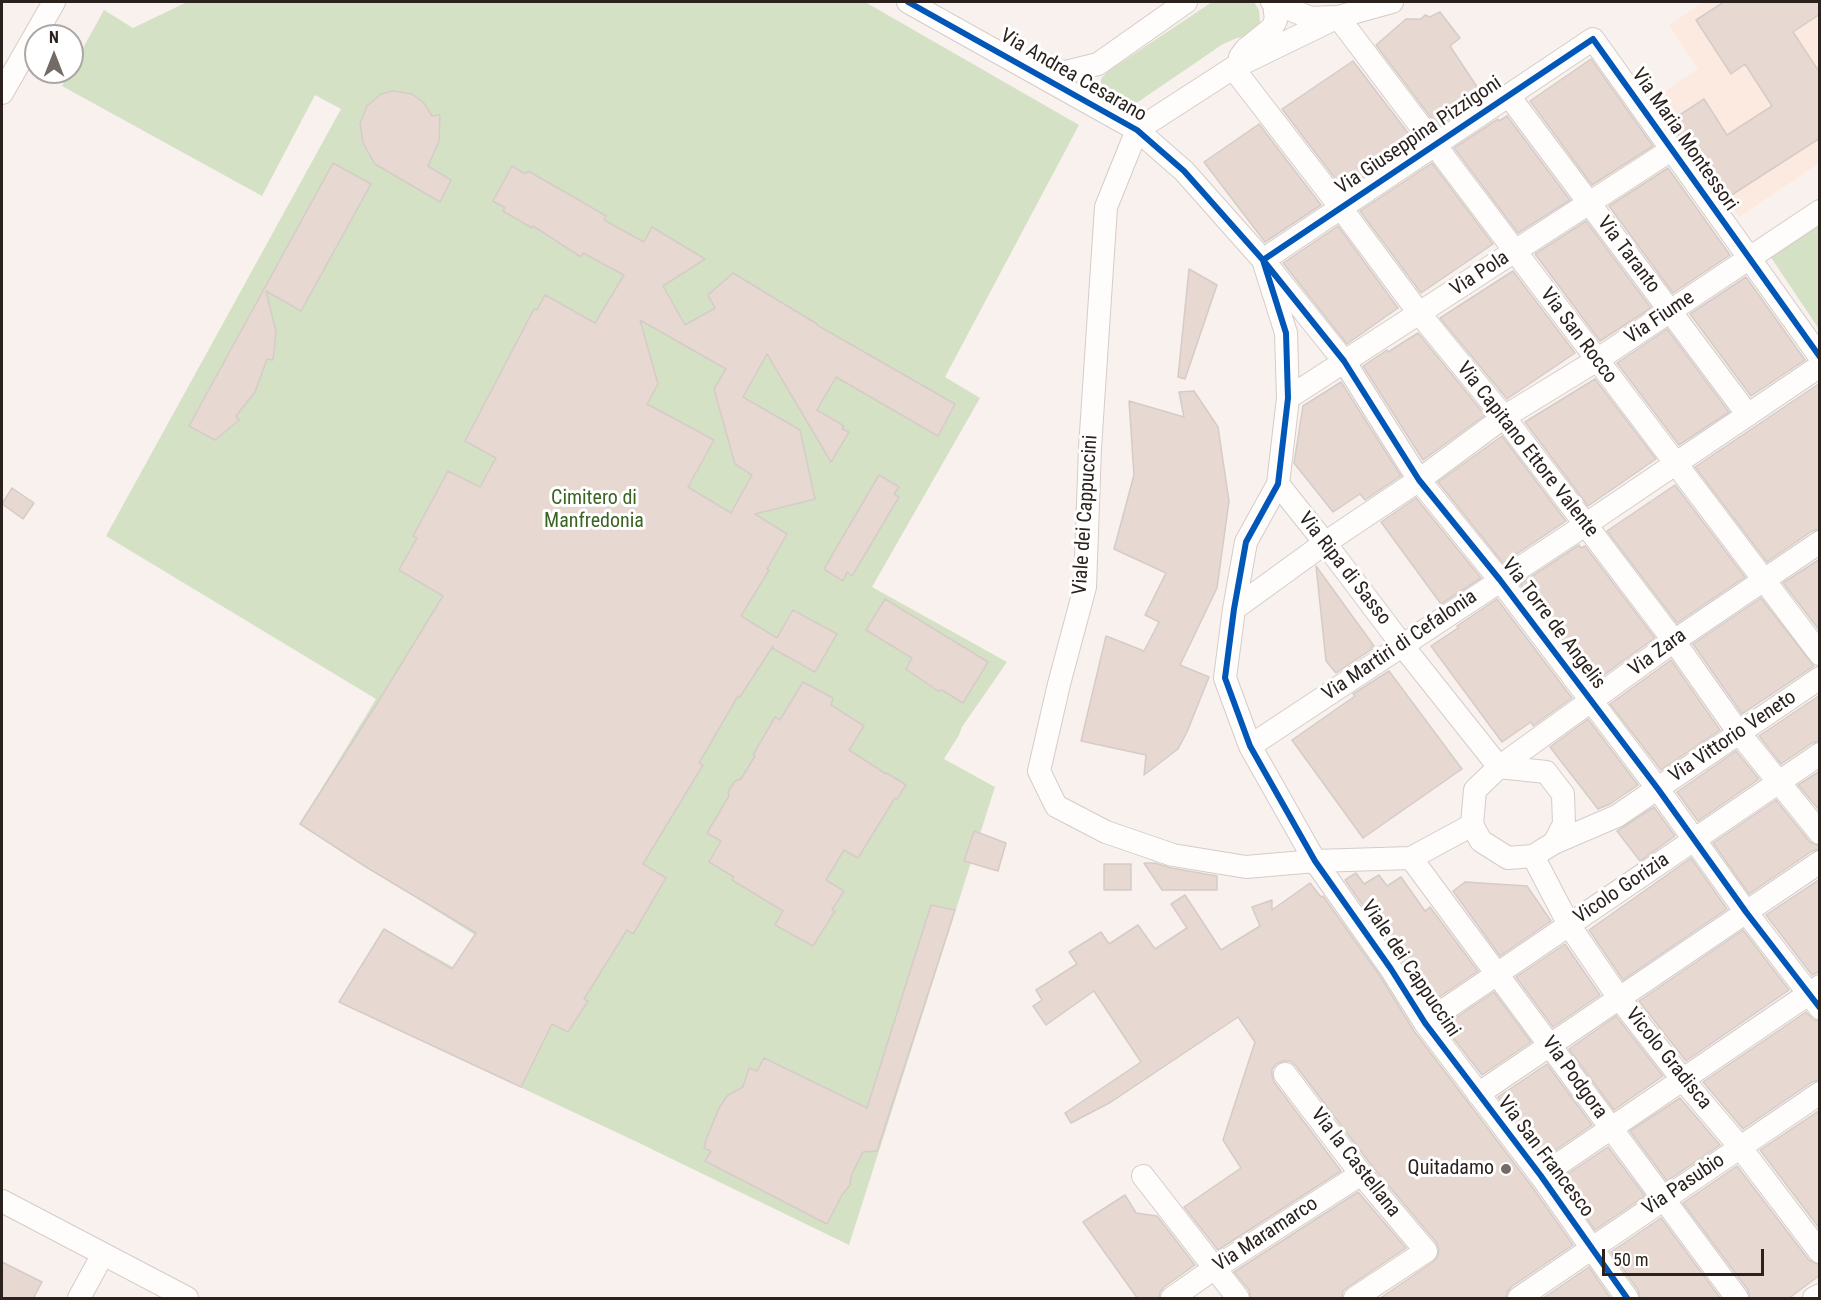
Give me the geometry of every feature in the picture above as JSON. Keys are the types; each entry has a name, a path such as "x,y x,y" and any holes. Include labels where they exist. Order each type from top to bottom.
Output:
{"street":[{"path":"2,92 54,2"},
{"name":"Via Andrea Cesarano","path":"908,2 1137,130 1184,171 1263,260 1286,333 1288,398 1278,484 1246,542 1225,678 1250,746 1315,861"},
{"path":"1026,68 1066,72 1098,64 1186,2"},
{"path":"1137,130 1233,68 1338,17 1392,2"},
{"path":"1273,3 1311,18 1338,17"},
{"path":"1233,68 1246,49 1272,28 1276,20 1273,3"},
{"name":"Via San Rocco","path":"1338,17 1820,654"},
{"name":"Via Giuseppina Pizzigoni","path":"1263,260 1593,39"},
{"name":"Via Maria Montessori","path":"1593,39 1820,357"},
{"path":"1087,103 1098,64"},
{"name":"Via Capitano Ettore Valente","path":"1233,68 1419,313 1504,417 1674,641 1739,733 1820,833"},
{"name":"Via Taranto","path":"1509,96 1748,415"},
{"name":"Viale dei Cappuccini","path":"1137,130 1106,207 1090,448 1085,586 1039,771 1056,806 1106,832 1173,855 1246,867 1315,861 1411,858"},
{"name":"Via Pola","path":"1288,398 1671,150"},
{"name":"Via Fiume","path":"1234,609 1325,543 1419,480 1504,417 1597,360 1820,211"},
{"name":"Via Torre de Angelis","path":"1263,260 1344,362 1419,480 1500,580 1658,789 1746,912 1816,996"},
{"name":"Via Martiri di Cefalonia","path":"1250,746 1585,525 1820,366"},
{"name":"Via Ripa di Sasso","path":"1278,484 1498,767"},
{"name":"Via Zara","path":"1498,767 1592,702 1674,641 1820,542"},
{"name":"Via Vittorio Veneto","path":"1554,843 1617,816 1820,678"},
{"name":"Vicolo Gorizia","path":"1425,1023 1820,754"},
{"path":"1498,767 1546,772 1563,794 1564,824 1554,843 1533,856 1508,858 1481,841 1472,825 1475,790 1498,767"},
{"path":"1411,858 1472,825"},
{"name":"Vicolo Gradisca","path":"1533,856 1569,925 1619,998 1683,1080 1740,1147 1820,1252"},
{"name":"Via Podgora","path":"1411,858 1737,1299"},
{"name":"Viale dei Cappuccini","path":"1315,861 1391,969 1425,1023 1478,1094"},
{"path":"1478,1094 1820,862"},
{"path":"1541,1176 1683,1080 1816,996"},
{"name":"Via la Castellana","path":"1285,1074 1361,1174 1426,1251 1355,1299"},
{"name":"Via Pasubio","path":"1519,1299 1820,1092"},
{"name":"Via San Francesco","path":"1478,1094 1541,1176 1627,1299"},
{"name":"Via Maramarco","path":"1172,1299 1215,1268 1361,1174"},
{"path":"1143,1176 1238,1299"},
{"path":"2,1201 187,1299"},
{"path":"79,1299 103,1254"},
{"path":"1814,1299 1820,1295"}],"shaded area":[{"path":"1704,2 1819,2 1819,163 1739,217 1657,97 1698,69 1669,25"}],"green space":[{"name":"Cimitero di Manfredonia","path":"187,2 865,2 1079,125 945,377 980,398 872,587 1007,662 962,727 944,759 995,787 849,1245 339,1002 384,929 453,967 475,935 300,824 376,699 106,536 341,109 315,95 262,196 62,86 63,84 84,84 84,46 104,10 133,28"},
{"path":"1212,2 1254,2 1259,10 1260,23 1250,36 1223,44 1135,104 1121,106 1108,103 1101,93 1101,79 1107,72"},
{"path":"1819,222 1819,329 1770,256"}],"building":[{"path":"1724,2 1820,2 1820,14 1793,32 1820,73 1820,138 1730,196 1718,178 1712,182 1669,122 1704,99 1727,135 1772,106 1745,64 1731,74 1696,20"},
{"path":"1440,12 1460,38 1450,46 1483,96 1438,127 1376,45 1406,19 1421,19 1425,15 1430,17"},
{"path":"1591,59 1653,146 1592,185 1530,101"},
{"path":"1353,61 1415,142 1344,190 1282,109"},
{"path":"393,91 412,94 423,102 432,116 440,115 439,141 428,166 451,180 440,202 375,164 363,143 360,124 367,106 381,94"},
{"path":"1507,116 1570,200 1518,233 1454,148 1498,119 1499,121"},
{"path":"1259,124 1321,205 1265,242 1204,162"},
{"path":"333,163 371,184 301,311 266,291 276,332 273,360 267,359 255,392 236,416 239,420 215,440 189,426"},
{"path":"1432,163 1493,244 1421,293 1360,211"},
{"path":"512,166 525,174 528,171 606,216 604,220 644,242 652,227 705,259 663,286 685,325 715,308 708,295 733,273 817,325 955,404 938,436 836,377 817,410 844,426 842,429 849,432 831,462 767,354 743,397 800,430 815,499 755,514 787,534 767,569 769,570 741,616 777,638 793,610 837,634 815,672 772,648 773,646 740,697 738,696 699,763 703,765 643,864 666,878 633,934 627,930 584,999 588,1001 568,1032 552,1024 521,1087 339,1002 384,929 452,969 476,933 366,867 300,824 443,596 399,570 417,538 413,536 448,471 480,487 496,458 465,441 534,309 537,310 545,295 595,323 624,275 583,253 581,257 533,226 532,228 503,211 505,208 493,201","holes":["640,320 726,369 714,389 735,464 752,475 731,513 688,487 714,440 647,404 658,384"]},
{"path":"1668,168 1730,255 1673,293 1609,206"},
{"path":"1586,221 1651,308 1600,341 1535,254"},
{"path":"1338,226 1398,308 1347,344 1283,263"},
{"path":"1189,269 1217,285 1185,379 1178,377"},
{"path":"1513,271 1575,353 1507,399 1440,318"},
{"path":"1746,277 1805,360 1751,396 1690,314"},
{"path":"1667,329 1729,412 1679,445 1617,363"},
{"path":"1418,333 1485,415 1423,460 1363,366"},
{"path":"1595,379 1656,459 1588,506 1525,422"},
{"path":"1341,382 1401,476 1365,500 1360,494 1333,512 1294,463 1303,406"},
{"path":"1820,383 1820,529 1812,531 1767,562 1695,467"},
{"path":"1194,391 1218,427 1229,501 1217,588 1180,665 1209,677 1178,749 1144,775 1146,755 1081,741 1106,636 1144,651 1159,622 1145,615 1166,573 1114,549 1134,475 1129,401 1184,417 1179,392"},
{"path":"1502,436 1566,521 1503,563 1438,482"},
{"path":"879,475 899,487 894,494 899,497 852,576 847,572 843,581 824,569"},
{"path":"1675,485 1745,577 1677,623 1607,531"},
{"path":"12,488 34,503 23,519 2,504"},
{"path":"1416,498 1481,578 1441,604 1381,522"},
{"path":"1579,545 1581,548 1585,546 1655,638 1594,682 1520,584"},
{"path":"1820,559 1820,631 1783,583"},
{"path":"1316,566 1374,646 1336,673 1326,661"},
{"path":"1761,598 1814,666 1742,714 1693,644"},
{"path":"885,599 988,662 963,703 942,690 938,691 906,669 912,658 866,630"},
{"path":"1497,599 1572,698 1533,726 1531,722 1502,742 1431,646"},
{"path":"1671,660 1720,730 1661,770 1610,704"},
{"path":"1389,671 1462,769 1363,838 1292,740 1355,696 1353,694"},
{"path":"803,682 833,698 831,705 864,726 849,750 906,785 897,799 895,798 858,858 844,850 826,880 844,891 832,910 835,911 813,946 775,925 783,911 732,880 734,877 709,862 721,841 707,833 729,796 728,792 735,781 741,779 775,717 780,720"},
{"path":"1820,695 1820,741 1812,743 1781,764 1759,736"},
{"path":"1588,719 1638,785 1610,804 1598,809 1550,747"},
{"path":"1736,751 1759,779 1698,821 1677,792"},
{"path":"1820,771 1820,811 1798,785"},
{"path":"1776,800 1810,842 1820,846 1820,849 1812,851 1749,894 1713,843"},
{"path":"1654,807 1675,836 1640,861 1617,831"},
{"path":"974,831 1006,843 998,871 964,861"},
{"path":"1691,858 1727,909 1623,980 1589,930"},
{"path":"1144,863 1155,863 1217,876 1217,890 1162,890"},
{"path":"1104,864 1131,864 1131,890 1104,890"},
{"path":"1356,873 1364,884 1379,875 1387,886 1401,877 1425,911 1430,907 1478,971 1429,1004 1345,880"},
{"path":"1820,879 1820,971 1812,975 1766,915"},
{"path":"1465,882 1527,886 1551,921 1500,956 1453,891"},
{"path":"1310,883 1321,897 1323,896 1380,976 1414,1031 1530,1184 1573,1245 1511,1287 1506,1299 1379,1299 1433,1262 1438,1256 1439,1249 1436,1242 1372,1166 1290,1061 1276,1064 1272,1069 1274,1082 1341,1171 1218,1250 1184,1207 1241,1168 1223,1140 1255,1042 1238,1017 1111,1102 1071,1123 1065,1113 1141,1062 1094,991 1046,1025 1033,1006 1042,1000 1036,990 1077,964 1069,952 1101,932 1109,944 1138,925 1155,949 1187,928 1171,904 1185,895 1221,950 1260,926 1252,907 1272,900 1272,910"},
{"path":"931,905 955,910 877,1151 863,1152 851,1176 850,1185 842,1195 827,1224 705,1161 711,1151 704,1148 706,1140 719,1108 727,1096 743,1087 749,1068 757,1071 764,1058 867,1108"},
{"path":"1743,930 1789,990 1686,1061 1639,1001"},
{"path":"1565,944 1600,995 1553,1027 1516,977"},
{"path":"1494,992 1531,1042 1482,1075 1444,1026"},
{"path":"1806,1012 1814,1020 1820,1021 1820,1080 1812,1082 1743,1129 1703,1082"},
{"path":"1616,1016 1663,1076 1614,1110 1569,1049"},
{"path":"1547,1064 1592,1125 1544,1158 1498,1097"},
{"path":"1680,1098 1720,1145 1667,1181 1630,1131"},
{"path":"1820,1110 1820,1229 1760,1150"},
{"path":"1608,1147 1645,1196 1595,1230 1560,1179"},
{"path":"1737,1166 1809,1260 1820,1265 1820,1275 1788,1299 1750,1299 1748,1290 1683,1203"},
{"path":"1358,1192 1406,1248 1348,1287 1343,1291 1342,1299 1251,1299 1249,1290 1234,1272"},
{"path":"1125,1195 1136,1213 1157,1216 1195,1265 1164,1287 1159,1299 1138,1299 1083,1222"},
{"path":"1661,1218 1721,1299 1640,1299 1638,1290 1611,1252"},
{"path":"2,1262 42,1282 33,1299 2,1299"},
{"path":"1589,1267 1611,1299 1542,1299"}],"cycle path":[{"path":"908,2 1137,130 1184,171 1263,260 1286,333 1288,398 1278,484 1246,542 1225,678 1250,746 1315,861 1391,969 1425,1023 1541,1176 1627,1298"},
{"path":"1820,357 1593,39 1263,260 1344,361 1419,480 1500,580 1820,1008"}],"place":[{"name":"Quitadamo","path":"1506,1169"}]}
